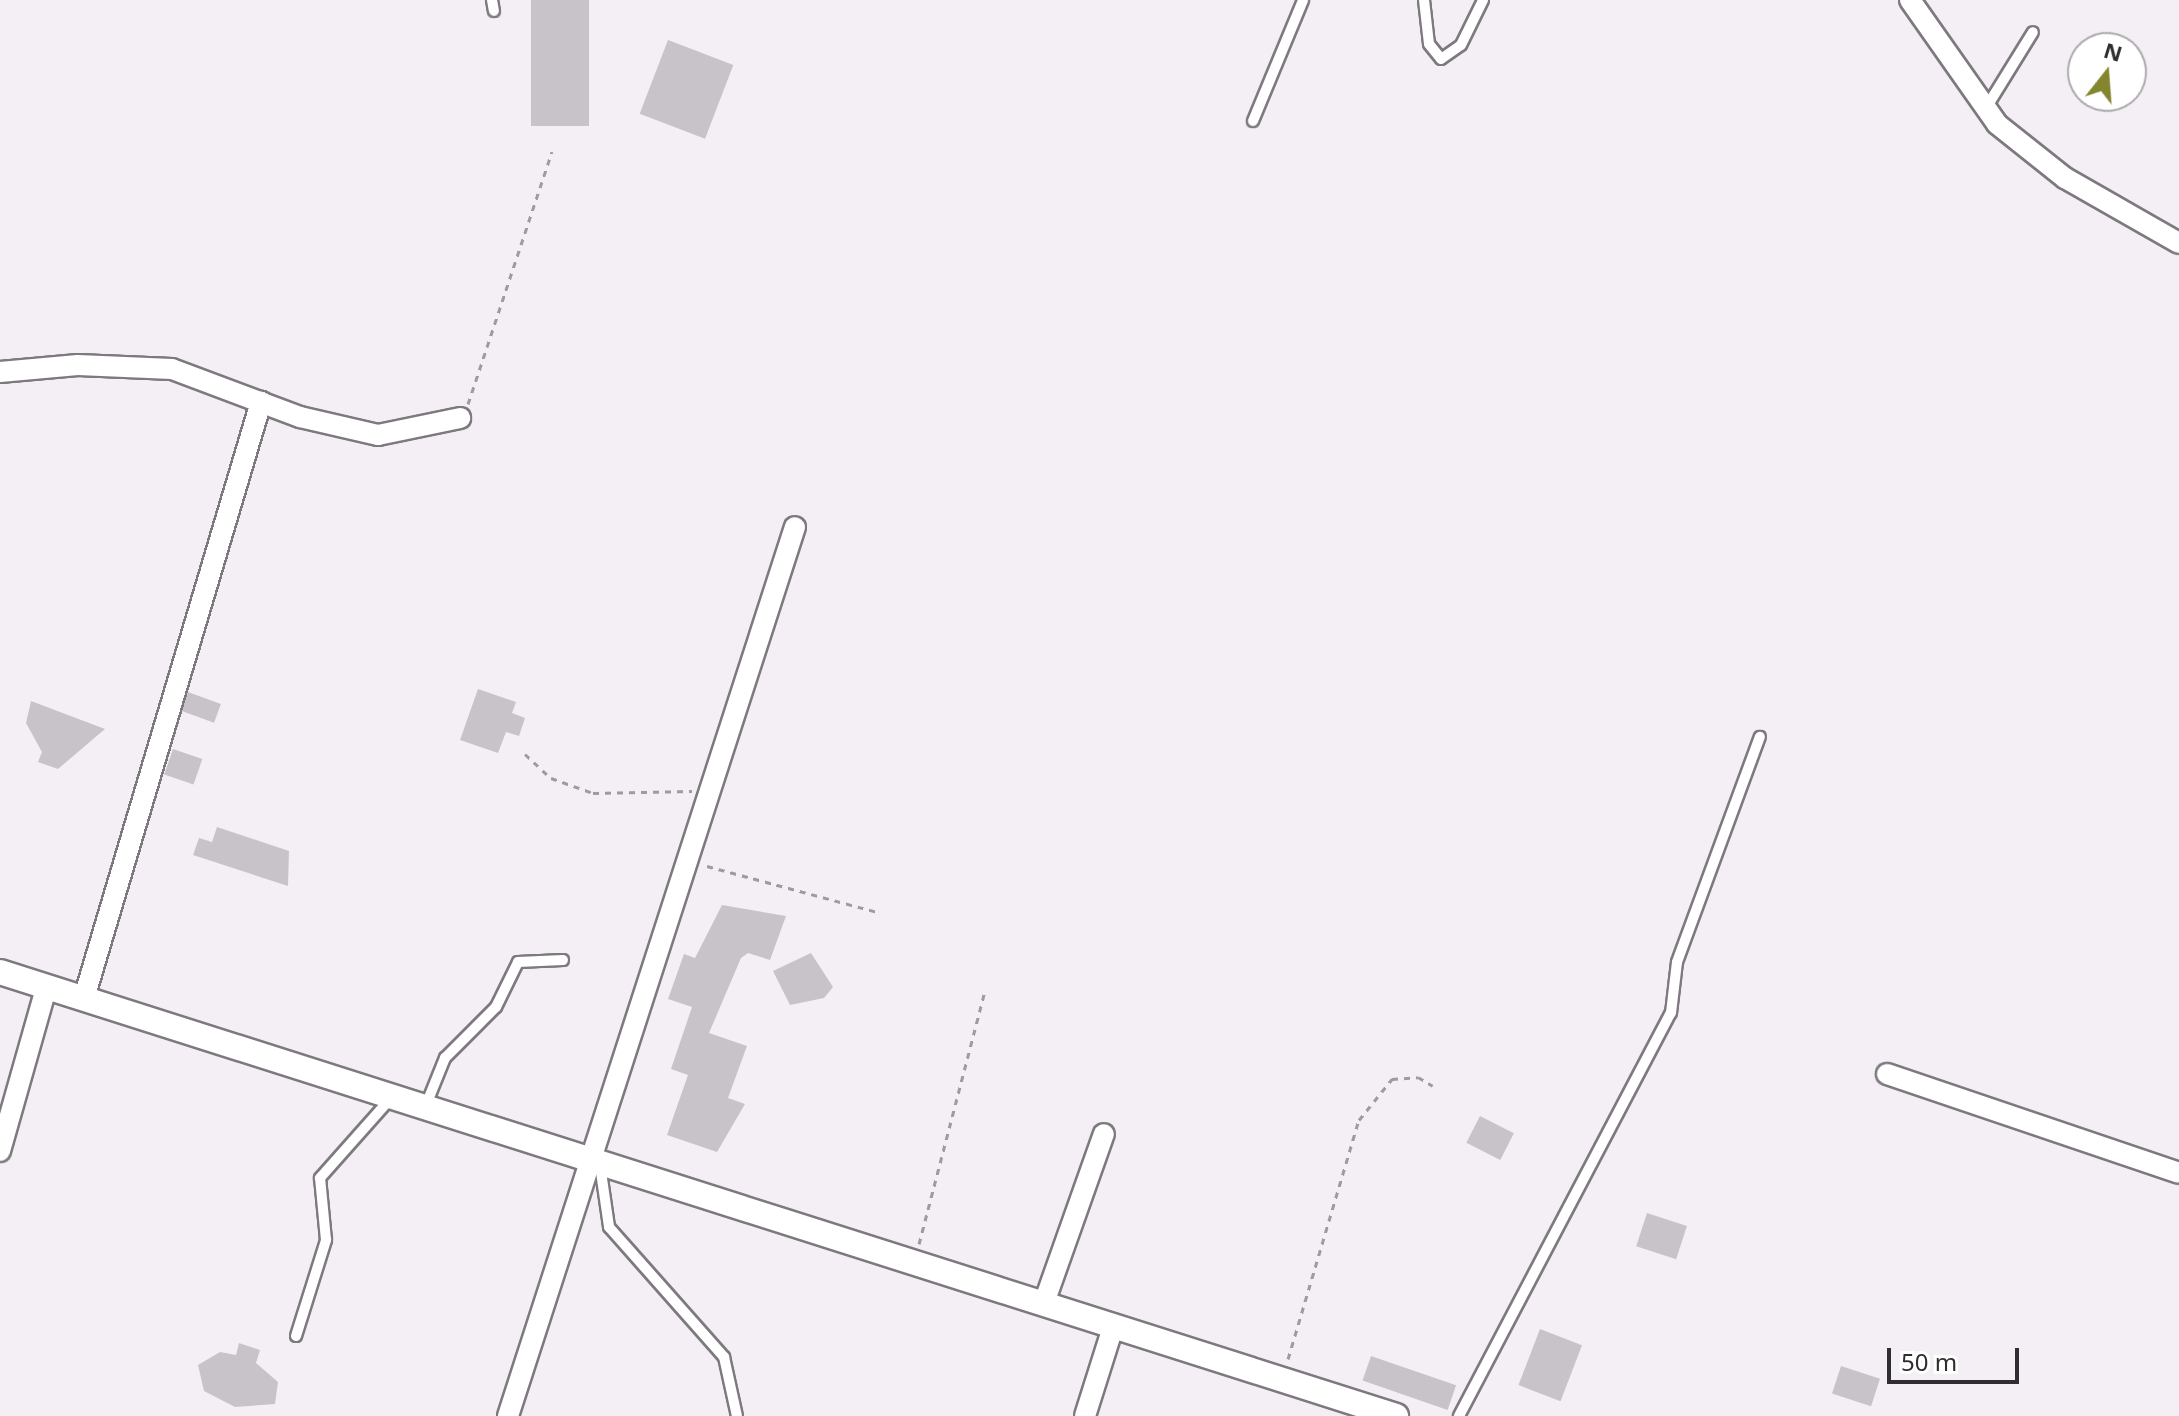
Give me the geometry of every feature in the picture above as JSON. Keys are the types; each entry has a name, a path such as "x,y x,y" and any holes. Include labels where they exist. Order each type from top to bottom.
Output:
{"street":[{"path":"1910,0 1985,110 2065,178 2179,243"},
{"path":"0,372 78,365 172,369 261,402 378,435 460,418"},
{"path":"84,998 261,402"},
{"path":"508,1416 795,527"},
{"path":"0,972 426,1105 914,1263 1283,1376 1396,1416"},
{"path":"0,1151 46,988"},
{"path":"1887,1074 2179,1173"},
{"path":"1044,1303 1104,1134"},
{"path":"1085,1416 1114,1324"}],"lane":[{"path":"1253,121 1303,0"},
{"path":"1424,0 1429,44 1441,59 1461,45 1483,0"},
{"path":"1985,110 2033,32"},
{"path":"1459,1416 1671,1013 1677,962 1760,737"},
{"path":"426,1105 445,1058 496,1007 518,962 563,960"},
{"path":"296,1336 326,1240 320,1178 394,1096"},
{"path":"593,1160 609,1227 724,1357 737,1416"}],"path":[{"path":"460,418 552,152"},
{"path":"525,754 551,778 593,793 677,788 706,797"},
{"path":"687,860 877,912"},
{"path":"914,1263 985,991"},
{"path":"1283,1376 1359,1120 1392,1079 1418,1077 1433,1086"}],"building":[{"path":"531,0 589,0 589,126 531,126"},
{"path":"668,40 733,65 705,139 640,114"},
{"path":"478,689 516,702 512,713 525,718 519,736 506,732 498,753 460,740"},
{"path":"188,692 221,704 214,723 181,711"},
{"path":"31,701 105,729 58,769 38,762 42,752 26,723"},
{"path":"173,749 202,759 194,785 164,775"},
{"path":"217,827 289,851 288,886 193,855 199,838 212,842"},
{"path":"722,905 786,916 770,960 748,953 741,958 709,1033 747,1046 728,1098 745,1104 717,1152 667,1135 688,1075 671,1069 692,1007 668,999 684,954 695,958"},
{"path":"811,953 833,987 824,998 790,1005 773,971"},
{"path":"1480,1116 1514,1133 1500,1160 1466,1143"},
{"path":"1647,1213 1687,1226 1676,1259 1636,1246"},
{"path":"1540,1329 1582,1345 1561,1401 1518,1385"},
{"path":"239,1343 260,1350 256,1363 278,1382 275,1404 235,1407 204,1391 198,1365 220,1352 236,1355"},
{"path":"1371,1356 1456,1385 1448,1410 1363,1381"},
{"path":"1841,1366 1880,1379 1871,1406 1832,1394"}]}
